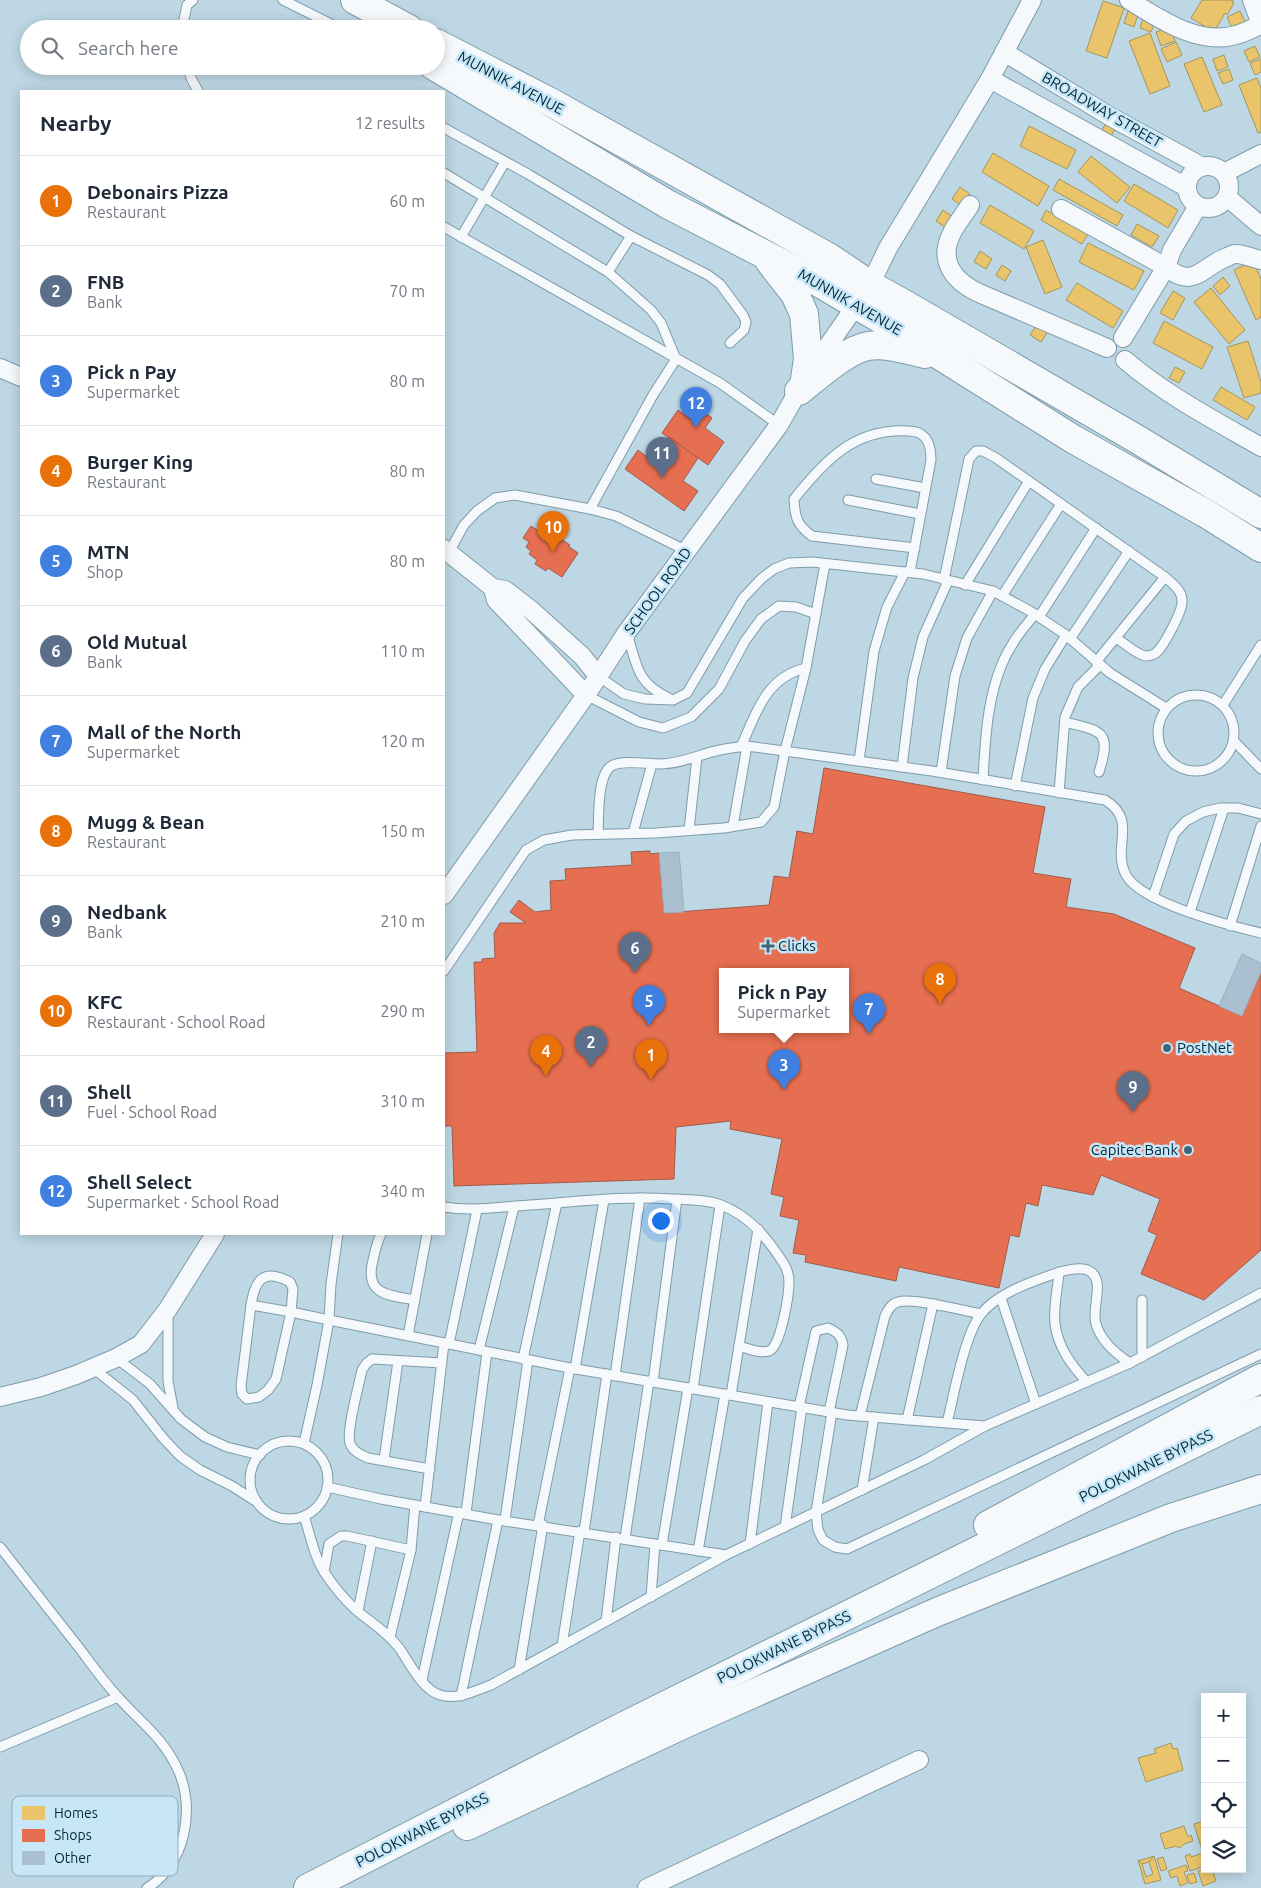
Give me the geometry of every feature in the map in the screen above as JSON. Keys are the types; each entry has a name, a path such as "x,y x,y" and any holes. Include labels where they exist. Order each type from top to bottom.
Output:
{"main road":[{"path":"337,0 364,20"},
{"path":"355,0 393,20"},
{"name":"MUNNIK AVENUE","path":"445,48 560,108 830,258 863,296 896,328 1072,439 1205,513 1261,548"},
{"name":"MUNNIK AVENUE","path":"445,73 669,205 764,255 816,281 915,310 1127,433 1261,514"},
{"path":"764,255 795,294 804,314 808,359 802,385"},
{"path":"802,385 836,362 867,346 892,346 946,360"},
{"path":"624,1726 747,1655 1261,1378"},
{"name":"POLOKWANE BYPASS","path":"308,1888 624,1726 1261,1410"},
{"path":"424,1830 453,1830 472,1825 682,1725 937,1612 1171,1518 1261,1490"}],"street":[{"name":"SCHOOL ROAD","path":"445,894 586,695 627,632 779,425 802,385 863,296 888,248 990,79 1032,0"},
{"path":"1138,2 1184,31 1208,38 1235,36 1261,24 1252,0"},
{"name":"BROADWAY STREET","path":"1004,52 1096,108 1201,166"},
{"name":"BROADWAY STREET","path":"990,79 1083,132 1186,187"},
{"path":"1083,132 1096,108"},
{"path":"1224,173 1261,154"},
{"path":"1201,166 1214,166 1224,173 1229,185 1227,197 1222,203 1214,207 1198,206 1189,197 1186,187 1190,174 1201,166"},
{"path":"1227,197 1261,226"},
{"path":"970,205 950,235 947,248 947,260 954,276 965,287 1107,348"},
{"path":"1123,338 1166,267 1172,250 1198,206"},
{"path":"1062,209 1166,267 1174,274 1187,278 1199,274 1219,260 1235,254 1261,260"},
{"path":"1107,348 1113,339 1123,338"},
{"path":"1123,338 1130,346 1131,351 1125,360"},
{"path":"1107,348 1110,358 1120,361 1125,360 1147,379 1179,400 1261,447"},
{"path":"0,368 20,377"},
{"path":"446,550 493,588 505,590 531,610 582,656 598,676"},
{"path":"493,588 496,600 586,695"},
{"path":"0,1397 41,1387 93,1368 141,1344 168,1309 214,1235"},
{"path":"647,1888 919,1760"}],"lane":[{"path":"184,20 187,5 193,0"},
{"path":"284,0 323,20"},
{"path":"190,75 197,90"},
{"path":"440,75 473,90"},
{"path":"445,129 631,236 708,275 720,284 746,322 744,330 730,343"},
{"path":"461,237 505,162"},
{"path":"445,174 608,272 651,310 661,323 676,359"},
{"path":"445,228 720,383 779,425"},
{"path":"608,272 631,236"},
{"path":"590,509 653,396 676,359"},
{"path":"859,761 874,651 887,607 908,572 915,548 930,460 928,441 914,431 890,430 855,441 832,457 810,479 794,499 795,514 801,528 812,536 915,548"},
{"path":"902,766 913,678 923,636 946,580 969,458 976,451 983,451 1029,481 1165,577 1177,588 1183,603 1176,620 1157,652 1152,656 1144,656 1116,638"},
{"path":"876,479 925,488"},
{"path":"965,585 1029,481"},
{"path":"446,550 477,510 495,498 515,495 590,509 616,516 687,551"},
{"path":"848,500 920,514"},
{"path":"1002,596 1061,504"},
{"path":"983,780 989,706 997,677 1011,646 1037,616 1096,528"},
{"path":"1015,786 1033,698 1044,669 1129,551"},
{"path":"598,676 624,694 645,699 673,700 687,693 743,598 761,579 774,569 789,563 825,564 923,574 993,591 1037,616 1068,637 1110,673 1166,708"},
{"path":"445,970 526,850 544,840 572,835 689,830 761,822 774,807 784,751 806,668 825,564"},
{"path":"1059,793 1065,722 1078,686 1165,577"},
{"path":"941,772 955,676 967,638 993,591"},
{"path":"586,695 639,722 663,728 691,717 719,689 745,640 761,619 779,606 796,607 816,614"},
{"path":"627,632 642,679 655,691 673,700"},
{"path":"1222,705 1261,646"},
{"path":"733,826 744,746 764,697 778,680 793,671 806,668"},
{"path":"1200,695 1212,698 1222,705 1230,715 1234,728 1234,741 1230,753 1222,763 1210,770 1198,772 1185,771 1173,765 1164,756 1157,732 1166,708 1176,700 1187,696 1200,695"},
{"path":"1065,722 1089,728 1101,734 1105,743 1105,752 1099,772"},
{"path":"1234,741 1261,769"},
{"path":"598,834 604,776 610,767 619,763 662,764 744,746 902,766 1105,800 1116,807 1123,818 1121,854 1126,876 1138,889 1190,912 1230,926 1261,933"},
{"path":"689,830 697,757"},
{"path":"633,833 652,764"},
{"path":"1153,897 1174,834 1186,821 1204,812 1224,808 1238,808 1261,814"},
{"path":"1190,912 1224,808"},
{"path":"1230,926 1261,826"},
{"path":"562,1646 611,1375 640,1198"},
{"path":"445,1207 477,1210 640,1198 701,1201 720,1205 758,1228 784,1264 789,1282 780,1333 775,1346 770,1351 760,1352 739,1346"},
{"path":"606,1621 620,1538 651,1382 677,1199"},
{"path":"519,1670 541,1525 573,1369 604,1200"},
{"path":"461,1696 502,1520 525,1359 557,1203"},
{"path":"651,1597 659,1544 691,1388 720,1205"},
{"path":"422,1680 462,1513 483,1351 514,1207"},
{"path":"425,1507 442,1363 477,1210"},
{"path":"698,1551 739,1346 758,1228"},
{"path":"304,1443 329,1320 331,1284 338,1235"},
{"path":"381,1235 370,1271 371,1282 378,1291 389,1296 415,1300"},
{"path":"408,1336 427,1235"},
{"path":"947,1423 968,1341 981,1314 1001,1298 1027,1284 1059,1272 1084,1269 1095,1276 1098,1283 1094,1313 1096,1324 1111,1348 1119,1356 1130,1362"},
{"path":"1059,1272 1054,1323 1060,1344 1072,1366 1087,1382"},
{"path":"269,1276 281,1277 290,1282 293,1289 291,1312 276,1380 259,1397 247,1399 242,1394 241,1386 254,1288 261,1280 269,1276"},
{"path":"304,1516 324,1572 334,1586 358,1611 390,1637 433,1692 439,1695 461,1696 491,1685 726,1555 924,1460 985,1426 1142,1357 1261,1293"},
{"path":"1001,1298 1036,1404"},
{"path":"1142,1300 1142,1357"},
{"path":"860,1416 885,1316 890,1307 898,1302 908,1301 981,1314"},
{"path":"907,1420 933,1304"},
{"path":"251,1305 573,1369 768,1402 860,1416 985,1426"},
{"path":"168,1309 168,1381 173,1408"},
{"path":"785,1527 801,1407 816,1331 828,1328 837,1332 842,1338 843,1344 830,1412 816,1512 818,1530 823,1540 834,1547 848,1549 1261,1354"},
{"path":"116,1358 150,1384 181,1419 205,1437 227,1447 260,1455"},
{"path":"430,1469 368,1458 352,1448 349,1442 362,1370 366,1364 372,1359 442,1363"},
{"path":"384,1460 398,1361"},
{"path":"93,1368 133,1400 180,1456 200,1470 258,1502"},
{"path":"750,1544 768,1402"},
{"path":"862,1490 874,1417"},
{"path":"281,1442 304,1443 316,1452 324,1462 328,1474 327,1487 323,1499 315,1509 304,1516 291,1518 279,1517 267,1512 258,1502 252,1491 251,1478 253,1466 260,1455 269,1446 281,1442"},
{"path":"327,1487 425,1507 726,1555"},
{"path":"390,1637 411,1550 415,1505"},
{"path":"324,1572 329,1544 341,1536 411,1550"},
{"path":"358,1611 372,1542"},
{"path":"0,1547 118,1697 150,1728 166,1749 178,1771 185,1796 185,1830 178,1852"},
{"path":"0,1747 118,1697"},
{"path":"146,1888 162,1876"}],"building: Homes":[{"path":"1202,0 1233,0 1232,2 1234,3 1227,15 1225,13 1214,32 1191,18"},
{"path":"1103,1 1124,8 1107,58 1086,51"},
{"path":"1128,11 1138,15 1134,27 1124,23"},
{"path":"1240,11 1245,22 1232,28 1227,17"},
{"path":"1143,18 1155,22 1151,32 1140,28"},
{"path":"1170,27 1175,41 1161,46 1156,32"},
{"path":"1150,33 1170,86 1150,94 1129,41"},
{"path":"1176,42 1182,55 1167,62 1161,49"},
{"path":"1255,46 1260,57 1249,62 1244,51"},
{"path":"1224,55 1228,67 1217,71 1213,59"},
{"path":"1202,57 1222,105 1204,112 1184,64"},
{"path":"1261,59 1261,72 1255,75 1250,63"},
{"path":"1229,69 1233,80 1223,84 1218,73"},
{"path":"1257,78 1261,88 1261,132 1258,133 1239,85"},
{"path":"1106,123 1115,129 1110,138 1101,132"},
{"path":"1029,126 1076,150 1067,169 1020,146"},
{"path":"993,153 1049,186 1038,206 982,172"},
{"path":"1091,156 1130,187 1117,203 1078,172"},
{"path":"1059,179 1123,215 1117,226 1053,190"},
{"path":"1134,184 1178,210 1168,228 1124,201"},
{"path":"960,187 970,194 962,206 952,199"},
{"path":"990,205 1034,231 1024,249 980,223"},
{"path":"943,210 953,217 946,228 936,221"},
{"path":"1046,210 1088,234 1082,244 1041,220"},
{"path":"1137,224 1159,236 1152,247 1131,235"},
{"path":"1043,240 1062,287 1045,294 1026,247"},
{"path":"1088,243 1144,271 1134,290 1079,262"},
{"path":"980,251 992,259 986,269 974,262"},
{"path":"1253,261 1261,279 1261,317 1256,320 1234,270"},
{"path":"1002,265 1011,271 1005,281 996,275"},
{"path":"1223,277 1230,286 1220,295 1213,286"},
{"path":"1077,283 1123,311 1113,328 1066,300"},
{"path":"1211,288 1245,330 1229,344 1194,302"},
{"path":"1173,291 1185,298 1173,320 1160,313"},
{"path":"1164,321 1213,347 1202,369 1153,343"},
{"path":"1038,323 1049,330 1041,342 1030,335"},
{"path":"1248,341 1261,382 1261,393 1244,398 1227,347"},
{"path":"1175,367 1185,372 1179,383 1169,378"},
{"path":"1221,387 1255,407 1247,420 1213,400"},
{"path":"1171,1743 1173,1749 1177,1748 1183,1770 1146,1782 1138,1758 1156,1753 1154,1749"},
{"path":"1201,1822 1201,1847 1194,1824"},
{"path":"1184,1826 1188,1837 1191,1835 1193,1841 1184,1844 1180,1848 1176,1846 1165,1849 1160,1834"},
{"path":"1190,1854 1191,1857 1201,1854 1201,1867 1190,1871 1185,1856"},
{"path":"1154,1856 1149,1862 1142,1864 1138,1861"},
{"path":"1154,1856 1161,1880 1145,1884 1138,1860 1142,1864 1146,1877 1153,1874 1149,1862"},
{"path":"1163,1857 1167,1869 1161,1871 1157,1859"},
{"path":"1186,1865 1188,1871 1184,1872 1188,1883 1180,1886 1177,1876 1171,1878 1168,1871"},
{"path":"1201,1870 1201,1873 1213,1873 1216,1881 1203,1886 1198,1871"},
{"path":"1194,1873 1197,1882 1190,1884 1187,1875"}],"building: Shops":[{"path":"678,410 693,421 701,410 712,418 705,428 724,442 708,465 662,433"},
{"path":"669,437 698,458 683,481 698,491 684,511 625,469 638,450 652,461"},
{"path":"540,525 570,545 568,546 578,553 562,577 548,568 546,571 535,564 537,560 529,554 531,551 526,547 529,542 523,538 531,526 537,530"},
{"path":"824,768 1045,807 1033,873 1071,879 1066,907 1114,914 1195,948 1179,988 1242,1016 1261,972 1261,1250 1204,1300 1141,1274 1157,1235 1148,1231 1160,1199 1101,1175 1093,1195 1042,1185 1038,1206 1026,1203 1019,1237 1010,1235 999,1288 899,1267 896,1281 805,1262 806,1255 793,1253 799,1220 780,1216 784,1197 771,1194 782,1139 730,1129 731,1121 676,1127 674,1179 454,1186 452,1126 445,1126 445,1053 477,1052 474,962 495,958 494,933 500,923 526,923 510,912 519,900 535,912 551,910 550,881 566,880 565,869 632,865 631,852 650,851 650,854 659,853 664,913 769,905 774,876 789,878 797,831 813,834"}],"building: Other":[{"path":"679,852 684,912 664,913 659,853"},
{"path":"1242,954 1261,963 1261,972 1242,1016 1219,1006"}],"place":[{"name":"Shell Select","path":"696,428"},
{"name":"Shell","path":"662,478"},
{"name":"KFC","path":"553,552"},
{"name":"Clicks","path":"768,946"},
{"name":"Old Mutual","path":"635,973"},
{"name":"Mugg & Bean","path":"940,1004"},
{"name":"MTN","path":"649,1026"},
{"name":"Mall of the North","path":"869,1034"},
{"name":"PostNet","path":"1167,1048"},
{"name":"FNB","path":"591,1067"},
{"name":"Burger King","path":"546,1076"},
{"name":"Debonairs Pizza","path":"651,1080"},
{"name":"Pick n Pay","path":"784,1090"},
{"name":"Nedbank","path":"1133,1112"},
{"name":"Capitec Bank","path":"1188,1150"}]}
